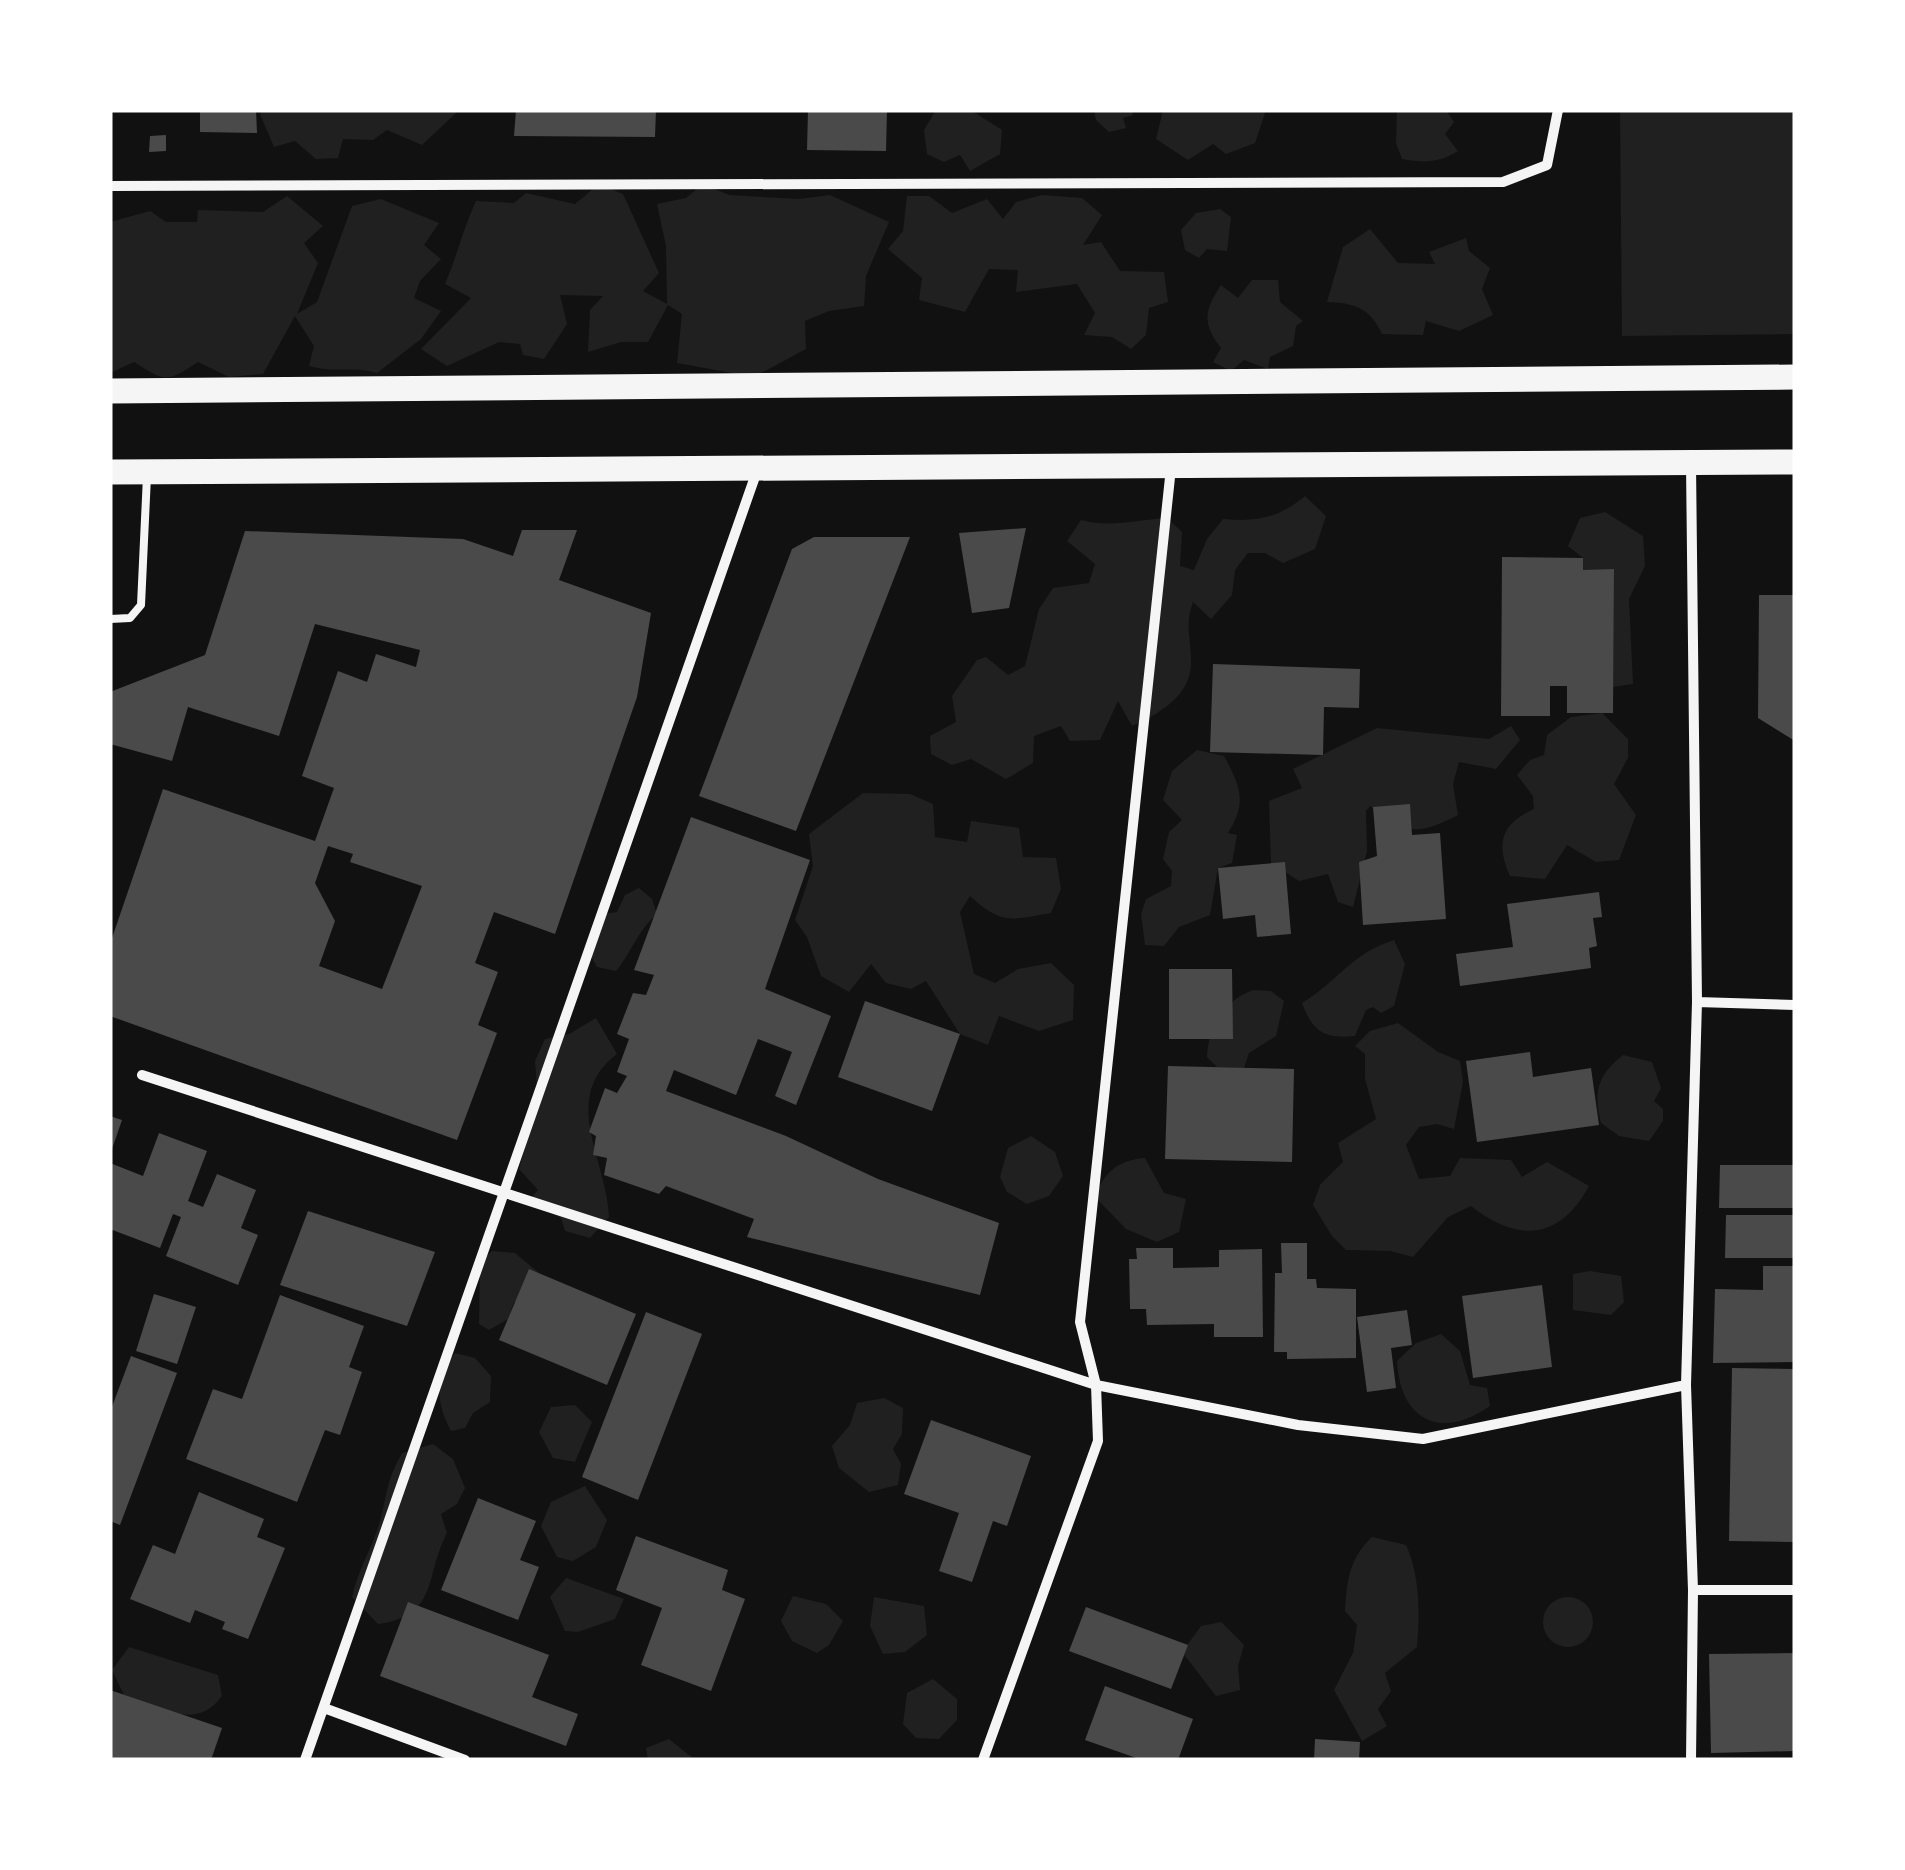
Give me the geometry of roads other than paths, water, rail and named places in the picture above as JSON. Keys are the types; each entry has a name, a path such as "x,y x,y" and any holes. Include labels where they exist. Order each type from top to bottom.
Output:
{"main road":[{"path":"110,392 1795,377"},
{"path":"110,472 1795,462"}],"street":[{"path":"110,186 1503,182 1548,165 1558,110"},
{"path":"983,1760 1098,1441 1096,1384 1080,1322 1171,464"},
{"path":"1691,464 1697,1002 1686,1385 1693,1590 1691,1760"},
{"path":"305,1760 758,467"},
{"path":"1697,1002 1795,1005"},
{"path":"142,1076 1096,1384 1298,1425 1424,1439 1686,1385"},
{"path":"1693,1590 1795,1590"},
{"path":"324,1708 465,1760"}],"lane":[{"path":"110,619 130,618 141,604 148,472"}]}
